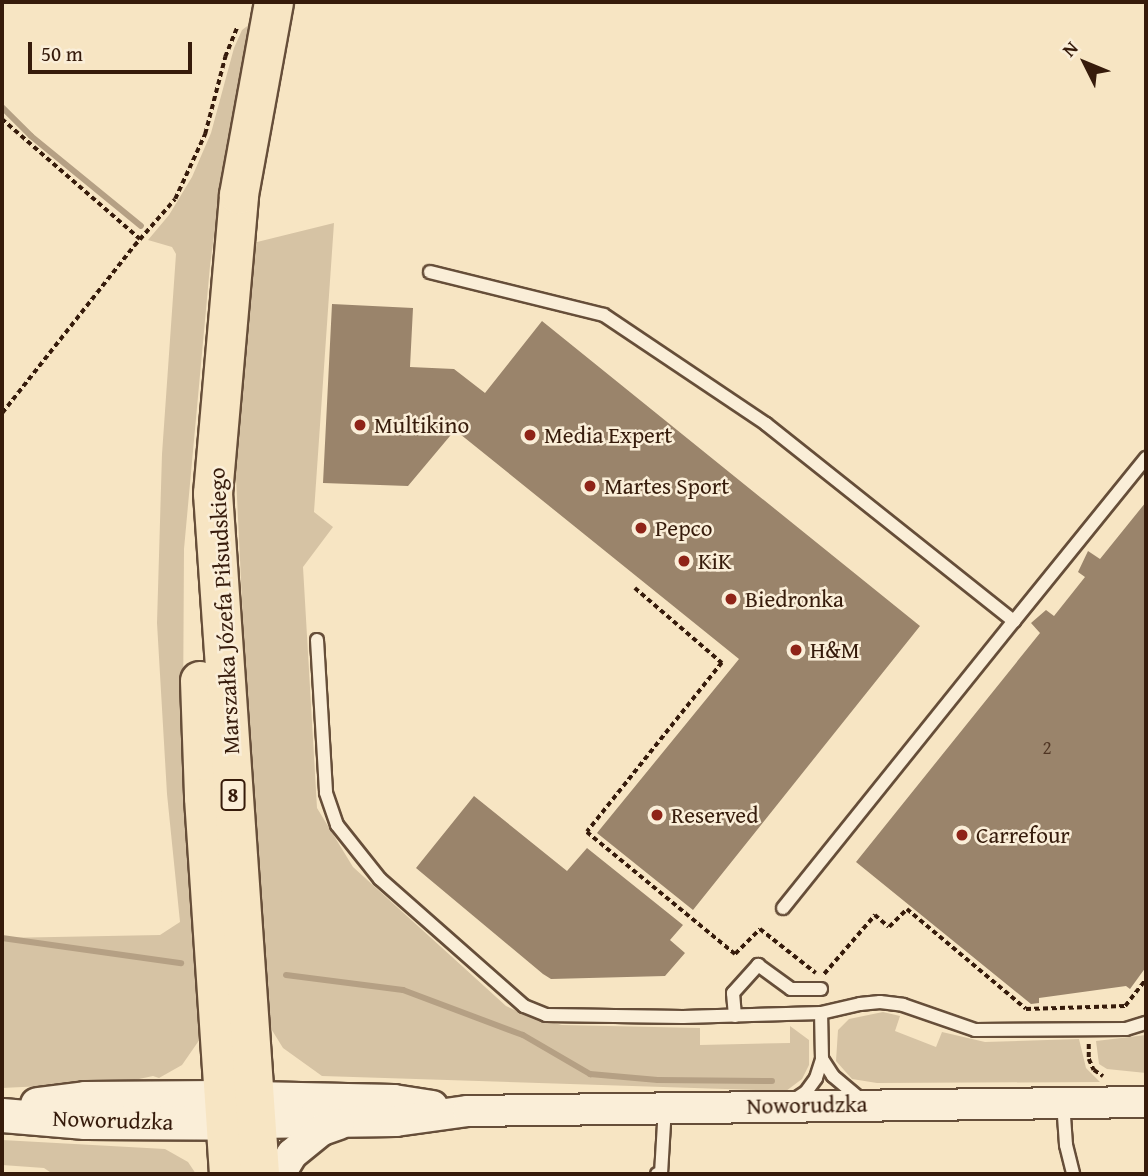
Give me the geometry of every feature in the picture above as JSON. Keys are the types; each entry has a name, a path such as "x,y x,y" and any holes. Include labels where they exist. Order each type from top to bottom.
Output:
{"highway":[{"name":"Marszałka Józefa Piłsudskiego","path":"260,1174 240,1110 205,811 200,671 203,585 239,195 273,5"},
{"name":"Marszałka Józefa Piłsudskiego","path":"213,494 240,1110 229,1174"}],"main road":[{"name":"Noworudzka","path":"2,1108 85,1098 240,1110"},
{"name":"Noworudzka","path":"2,1115 85,1122 240,1110"}],"street":[{"name":"Noworudzka","path":"240,1110 394,1100 468,1111"},
{"name":"Noworudzka","path":"240,1110 339,1124 396,1121 468,1111 1146,1102"},
{"path":"280,1174 292,1153 322,1130 339,1124"}],"lane":[{"path":"430,272 604,315 766,424 1014,621"},
{"path":"783,908 1146,458"},
{"path":"317,640 329,807 337,825 380,878 524,1006 546,1015 735,1016 821,1013 880,1002 903,1005 975,1030 1126,1029 1146,1023"},
{"path":"735,1016 733,993 758,965 791,989 821,989"},
{"path":"788,1105 806,1092 816,1078 822,1059 821,1013"},
{"path":"822,1059 847,1091 868,1104"},
{"path":"1063,1102 1066,1145 1073,1174"},
{"path":"657,1174 661,1174 665,1107"}],"path":[{"path":"2,413 175,199 205,134 225,57 237,26 253,13 273,5"},
{"path":"2,119 140,239"},
{"path":"635,588 722,663 587,832 735,954 760,929 822,977 875,915 890,927 907,909 1026,1009 1125,1006 1146,979"},
{"path":"1092,1007 1088,1030 1089,1059 1094,1070 1106,1078"}],"shaded area":[{"path":"250,24 225,153 210,266 184,549 183,716 200,1039 182,1065 159,1078 153,1076 125,1082 2,1088 2,938 160,935 180,922 167,794 157,623 162,454 176,254 172,247 148,240 169,215 192,177 211,133 234,48 242,30"},
{"path":"334,223 314,512 333,527 303,567 317,808 353,867 506,1006 530,1017 562,1025 700,1028 700,1045 790,1043 790,1026 809,1040 809,1065 802,1079 786,1091 322,1076 283,1048 262,1014 234,436 249,244"},
{"path":"883,1012 900,1016 895,1031 936,1047 942,1032 985,1042 1079,1039 1086,1068 1100,1082 877,1083 852,1079 836,1061 838,1030 849,1019"},
{"path":"1146,1035 1146,1073 1107,1069 1099,1064 1096,1041"},
{"path":"2,1140 165,1149 188,1162 196,1174 53,1174 44,1168 2,1165"}],"building":[{"path":"332,304 413,308 410,367 454,369 485,393 542,321 920,626 693,910 597,833 739,659 455,430 408,486 323,483"},
{"path":"1146,502 1146,967 1130,989 1126,986 1039,998 1039,1003 1031,1004 856,862 1040,633 1031,623 1046,610 1054,616 1085,577 1078,572 1088,551 1100,559"},
{"path":"474,796 567,871 587,848 683,925 670,940 685,953 665,976 551,979 543,974 416,868"}],"waterway":[{"path":"2,107 31,136 141,226"},
{"path":"2,938 181,963"},
{"path":"286,975 403,990 523,1035 590,1074 658,1080 772,1081"}],"place":[{"name":"Multikino","path":"360,425"},
{"name":"Media Expert","path":"530,435"},
{"name":"Martes Sport","path":"590,486"},
{"name":"Pepco","path":"641,528"},
{"name":"KiK","path":"684,561"},
{"name":"Biedronka","path":"731,599"},
{"name":"H&M","path":"796,650"},
{"name":"Reserved","path":"657,815"},
{"name":"Carrefour","path":"962,835"}]}
